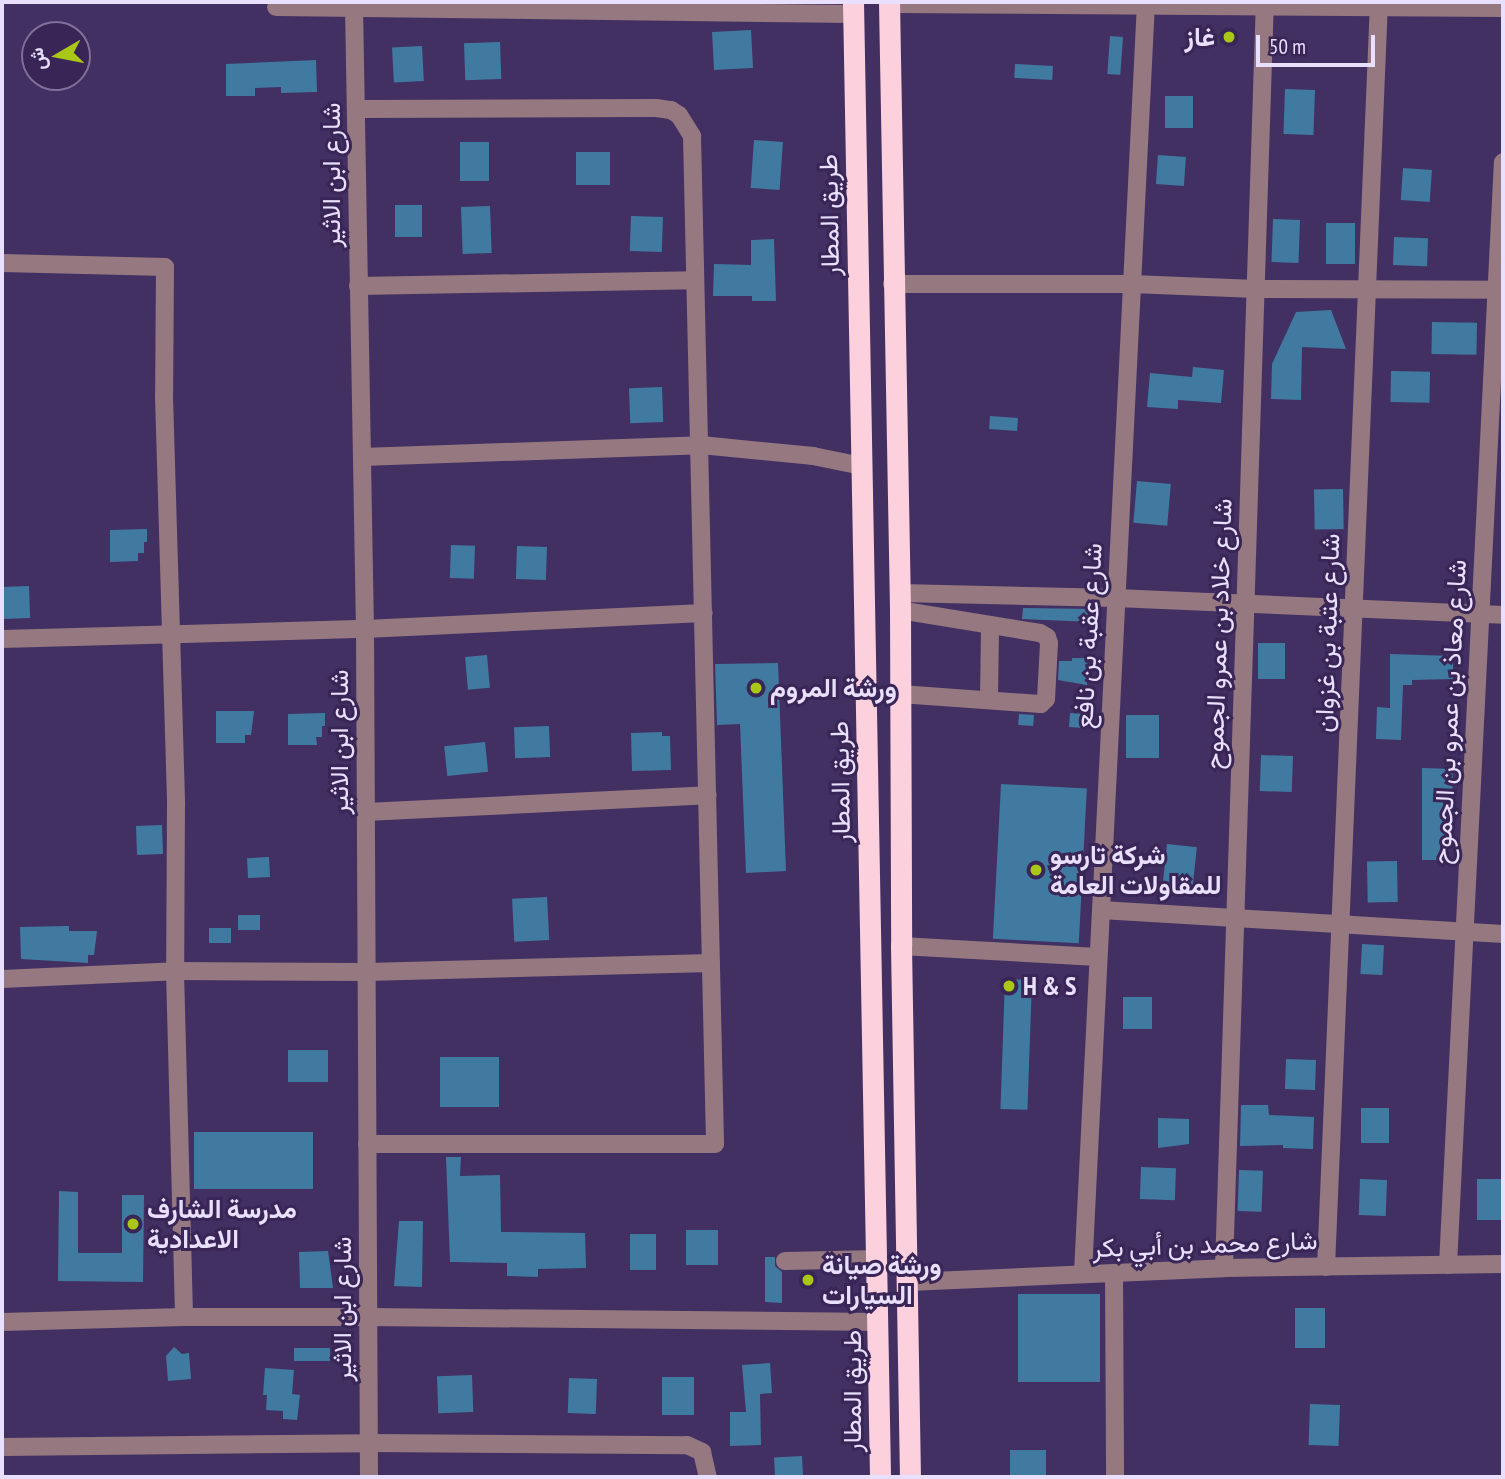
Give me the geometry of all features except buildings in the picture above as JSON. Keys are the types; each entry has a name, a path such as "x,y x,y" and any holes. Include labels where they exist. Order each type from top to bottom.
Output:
{"highway":[{"path":"889,3 911,1477"},
{"name":"طريق المطار","path":"853,8 880,1477"}],"street":[{"path":"889,3 1379,4 1503,8"},
{"name":"شارع عقبة بن نافع","path":"1083,1273 1146,3"},
{"name":"شارع خلاد بن عمرو الجموح","path":"1224,1268 1265,4"},
{"name":"شارع عتبة بن غزوان","path":"1326,1266 1379,4"},
{"name":"شارع ابن الاثير","path":"354,6 365,629 369,1477"},
{"path":"276,7 853,8"},
{"path":"357,109 671,110 688,125 692,136 715,1144 367,1144"},
{"name":"شارع معاذ بن عمرو بن الجموح","path":"1448,1265 1500,290 1503,162"},
{"path":"2,263 165,267 164,396 176,805 176,971 184,1317"},
{"path":"358,286 694,280"},
{"path":"892,284 1132,284 1256,289 1500,290"},
{"path":"362,457 701,445 813,456 862,466"},
{"path":"900,601 1116,598 1503,615"},
{"path":"900,601 990,625 1043,634 1049,643 1045,701 1039,704 900,694"},
{"path":"2,639 365,629 704,612"},
{"path":"989,700 990,625"},
{"path":"366,812 708,795"},
{"path":"1101,910 1503,934"},
{"path":"901,946 1098,957"},
{"path":"2,978 176,971 366,972 711,963"},
{"path":"785,1261 878,1259"},
{"name":"شارع محمد بن أبي بكر","path":"909,1282 1224,1268 1503,1264"},
{"path":"1114,1273 1115,1477"},
{"path":"2,1322 184,1317 879,1322"},
{"path":"2,1447 369,1443 687,1445 702,1452 708,1477"}],"place":[{"name":"غاز","path":"1229,37"},
{"name":"ورشة المروم","path":"756,688"},
{"name":"شركة تارسو للمقاولات العامة","path":"1036,870"},
{"name":"H & S","path":"1009,986"},
{"name":"مدرسة الشارف الاعدادية","path":"133,1224"},
{"name":"ورشة صيانة السيارات","path":"808,1280"}]}
